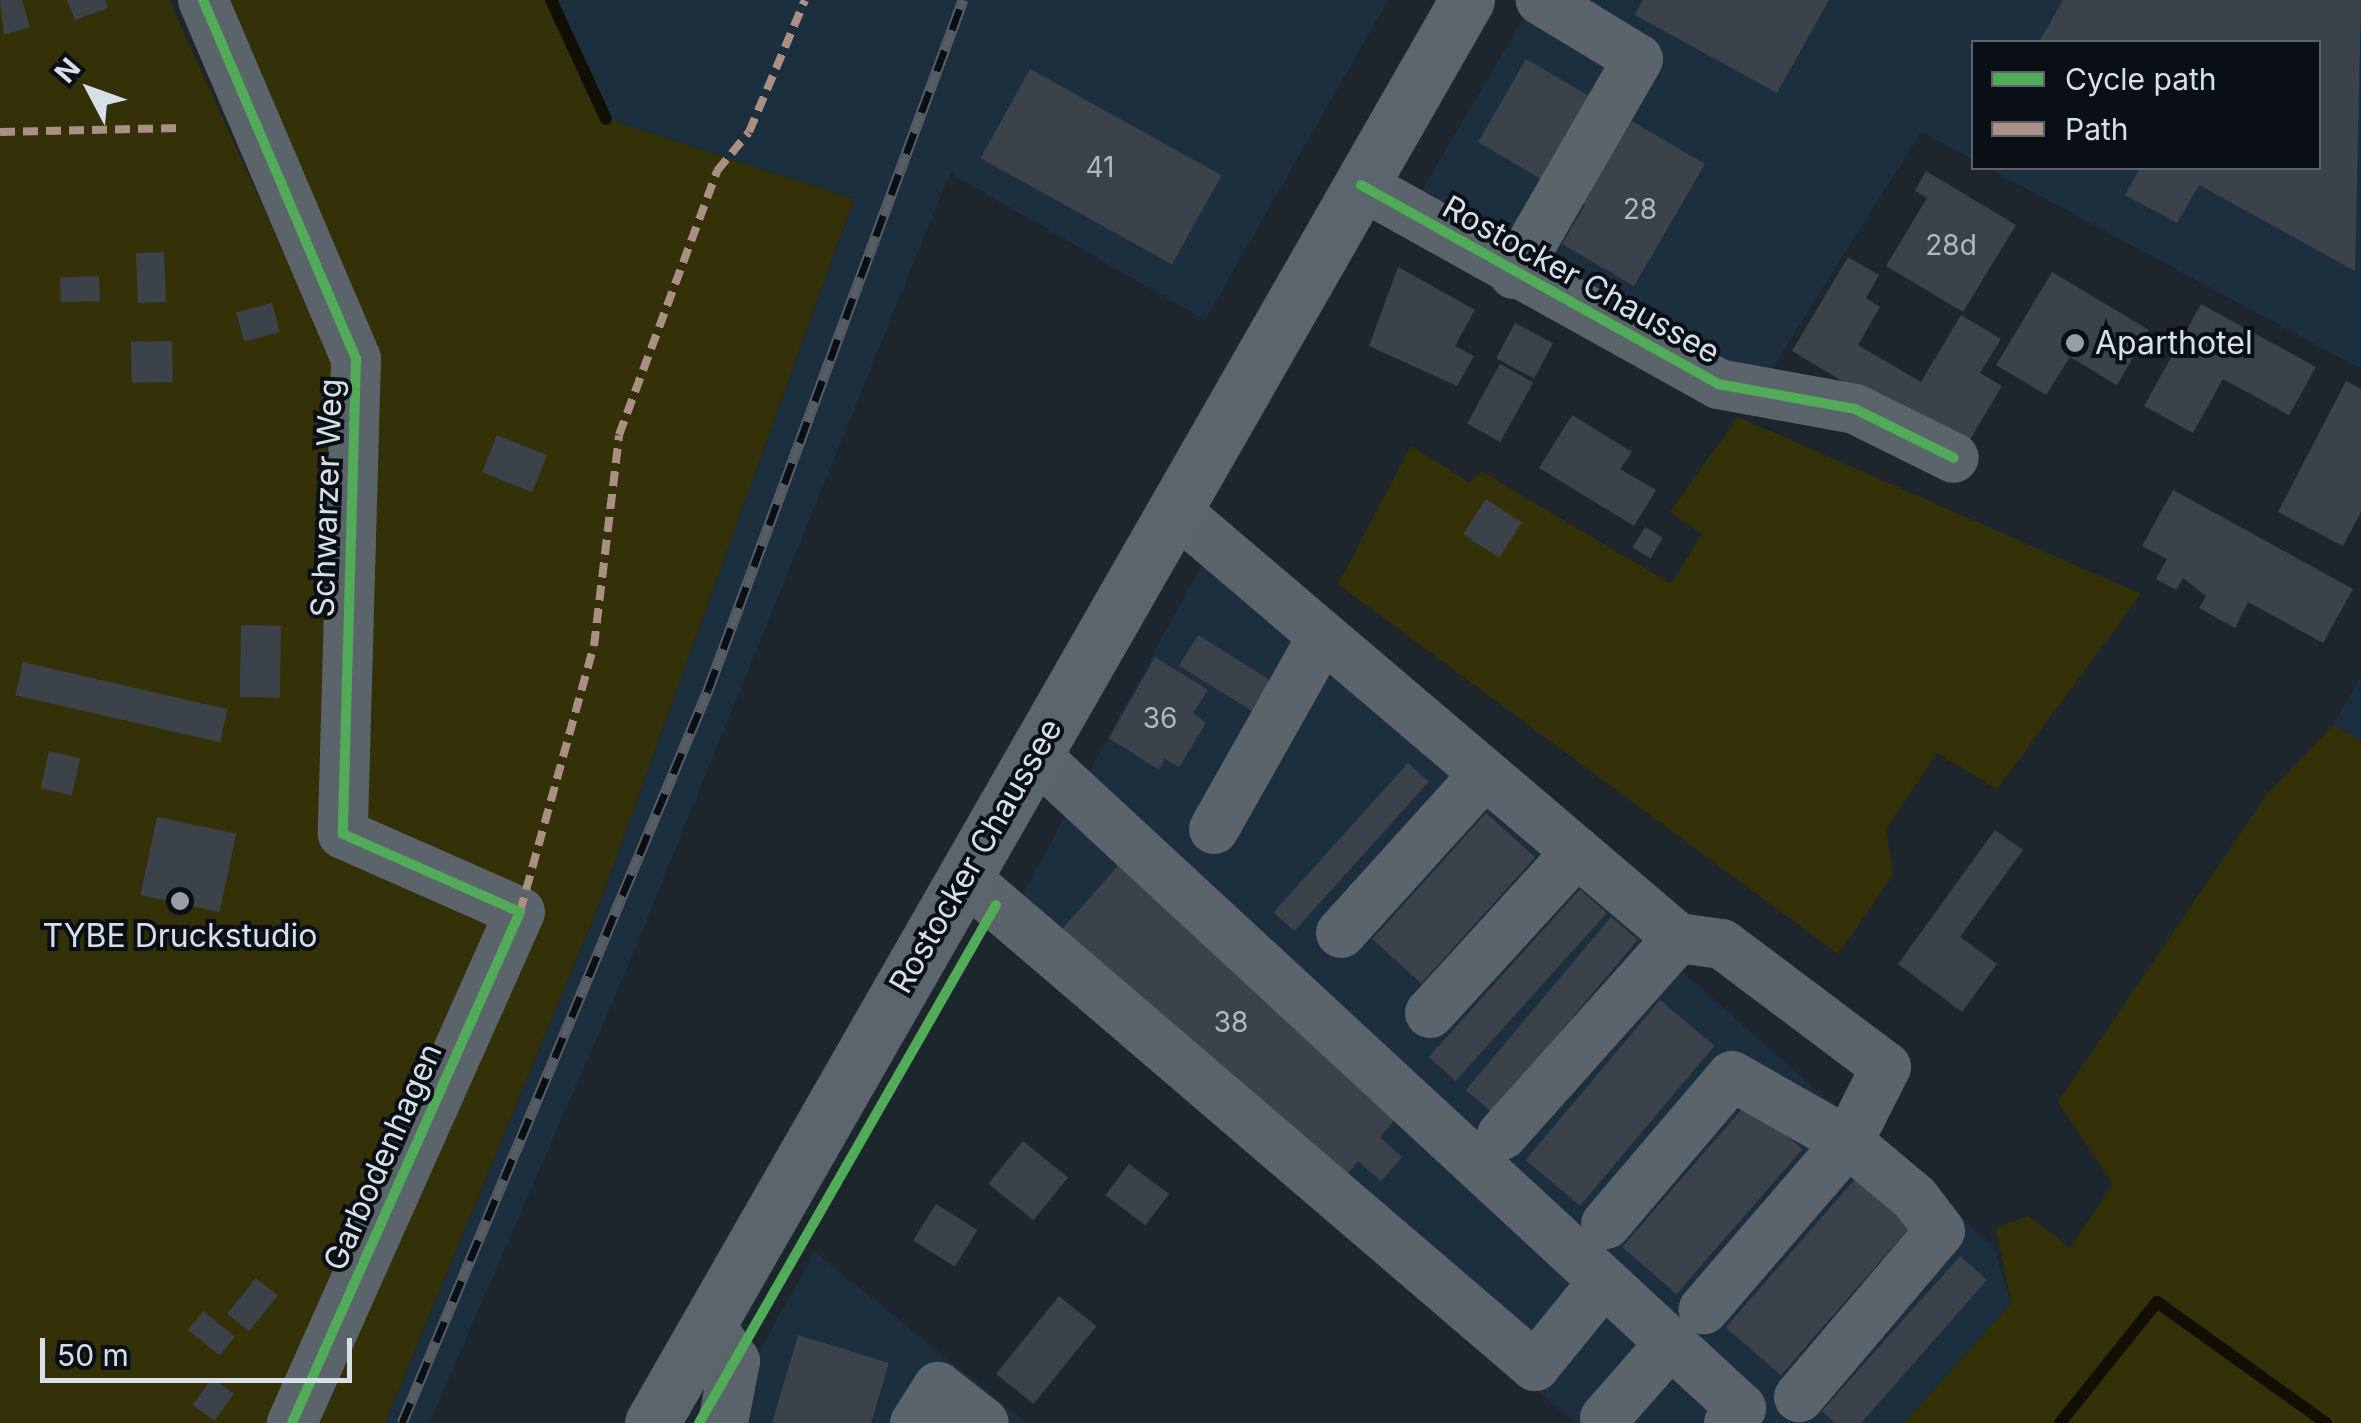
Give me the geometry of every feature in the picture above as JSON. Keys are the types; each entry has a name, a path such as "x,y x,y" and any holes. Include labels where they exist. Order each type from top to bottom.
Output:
{"main road":[{"name":"Rostocker Chaussee","path":"652,1423 1466,0"}],"street":[{"name":"Schwarzer Weg","path":"204,0 356,359 343,834 520,912"},
{"name":"Rostocker Chaussee","path":"1514,274 1638,59 1541,0"},
{"name":"Rostocker Chaussee","path":"1360,186 1718,384 1855,409 1954,458"},
{"path":"1175,510 1481,778 1577,852 1678,938 1722,944 1886,1067 1848,1142 1605,1418"},
{"path":"1214,829 1322,639"},
{"path":"1035,755 1604,1281 1687,1326 1742,1408 1729,1423"},
{"path":"1341,933 1481,778"},
{"path":"1430,1013 1577,852"},
{"path":"964,877 1535,1366 1604,1281"},
{"name":"Garbodenhagen","path":"292,1423 520,912"},
{"path":"1502,1135 1678,938"},
{"path":"1606,1224 1732,1076 1848,1142 1940,1231 1799,1398"},
{"path":"709,1324 734,1361 723,1423"},
{"path":"915,1423 938,1388 984,1423"}],"shaded area":[{"path":"0,0 169,0 293,273 211,0 551,0 607,119 854,199 602,897 385,1423 0,1423"},
{"path":"558,0 1388,0 1205,320 950,173 625,973 429,1423 385,1423 602,897 854,199 606,119"},
{"path":"1534,0 2361,0 2361,369 1992,170 2321,170 2321,40 1971,40 1971,159 1921,132 1768,375 1716,358 1418,197"},
{"path":"1738,417 2141,594 1997,789 1937,753 1886,829 1893,875 1838,954 1338,584 1411,446 1470,483 1481,471 1671,584 1702,534 1670,512"},
{"path":"1208,553 1993,1246 2011,1303 1904,1423 1575,1423 1003,931"},
{"path":"2361,676 2361,741 2333,725"},
{"path":"2333,725 2361,741 2361,1423 2060,1423 2134,1329 2053,1423 1904,1423 2011,1303 1996,1228 2028,1216 2070,1248 2113,1184 2058,1102 2265,797"},
{"path":"815,1252 1027,1423 719,1423"}],"building":[{"path":"0,0 22,0 30,27 4,35"},
{"path":"67,0 105,0 108,8 75,20"},
{"path":"1643,0 1829,0 1777,93 1635,15"},
{"path":"2063,0 2361,0 2355,271 2199,185 2177,223 2125,195 2139,170 2321,170 2321,40 2040,40"},
{"path":"1526,59 1705,164 1634,286 1562,244 1585,205 1478,142"},
{"path":"1030,69 1222,175 1172,264 981,158"},
{"path":"1926,171 2016,225 1963,312 1886,266 1927,198 1915,191"},
{"path":"164,252 166,302 138,303 136,253"},
{"path":"1848,257 1879,275 1866,298 1880,307 1858,345 1921,382 1961,315 2001,339 1980,373 2002,386 1962,453 1792,351"},
{"path":"1398,267 1475,310 1455,346 1474,356 1457,386 1369,346"},
{"name":"Aparthotel","path":"2052,272 2149,330 2117,385 2070,357 2046,395 1996,365"},
{"path":"99,276 100,301 61,302 60,277"},
{"path":"272,303 280,332 244,342 236,313"},
{"path":"2201,304 2316,367 2289,415 2223,379 2193,433 2144,406"},
{"path":"1515,323 1553,343 1534,379 1496,358"},
{"path":"172,341 173,382 132,383 131,342"},
{"path":"1500,364 1533,382 1500,442 1467,423"},
{"path":"2346,381 2361,389 2361,512 2343,546 2278,512"},
{"path":"1572,415 1632,452 1620,469 1656,490 1634,526 1539,468"},
{"path":"497,435 547,455 532,492 482,472"},
{"path":"2173,490 2353,589 2323,643 2248,602 2235,628 2199,608 2206,596 2183,578 2176,590 2156,579 2167,559 2142,546"},
{"path":"1486,499 1522,522 1499,558 1463,534"},
{"path":"1645,527 1663,538 1651,558 1633,548"},
{"path":"241,625 281,626 280,698 240,697"},
{"path":"1198,635 1274,683 1255,713 1179,666"},
{"path":"1155,657 1208,690 1193,713 1206,723 1179,767 1165,759 1159,770 1109,738"},
{"path":"23,662 228,709 220,742 15,695"},
{"path":"49,751 80,758 72,795 40,788"},
{"path":"1408,763 1429,782 1294,931 1274,912"},
{"path":"1486,813 1535,857 1421,983 1372,939"},
{"path":"157,817 236,834 220,912 140,895"},
{"path":"1995,830 2023,850 1960,937 1997,964 1962,1012 1898,964"},
{"path":"1124,859 1406,1107 1380,1137 1402,1157 1381,1181 1358,1161 1337,1186 1055,937"},
{"path":"1580,889 1607,913 1456,1081 1429,1057"},
{"path":"1611,917 1638,939 1493,1113 1466,1090"},
{"path":"1660,1000 1714,1046 1580,1206 1526,1160"},
{"path":"1748,1102 1802,1149 1676,1294 1622,1247"},
{"path":"1023,1141 1068,1178 1033,1220 988,1184"},
{"path":"1129,1164 1169,1194 1145,1225 1106,1195"},
{"path":"1861,1172 1916,1220 1781,1375 1726,1327"},
{"path":"936,1204 978,1230 955,1266 913,1240"},
{"path":"1960,1256 1987,1280 1861,1423 1835,1423 1822,1411"},
{"path":"256,1278 278,1296 249,1331 227,1314"},
{"path":"1059,1296 1096,1326 1033,1404 996,1374"},
{"path":"203,1311 235,1337 220,1355 188,1330"},
{"path":"798,1335 889,1363 871,1423 772,1423"},
{"path":"212,1378 234,1394 214,1421 193,1405"}],"waterway":[{"path":"551,0 606,119"},
{"path":"2060,1423 2157,1302 2326,1423"}],"railway":[{"path":"402,1423 708,690 963,0"}],"marked path":[{"path":"520,912 594,646 619,435 717,171 749,132 805,0"},
{"path":"0,132 180,128"}],"cycle path":[{"path":"203,0 356,359 343,834 520,912 292,1423"},
{"path":"1361,185 1718,384 1855,409 1954,458"},
{"path":"699,1423 996,905"}],"place":[{"name":"Aparthotel","path":"2075,343"},
{"name":"TYBE Druckstudio","path":"180,901"}]}
